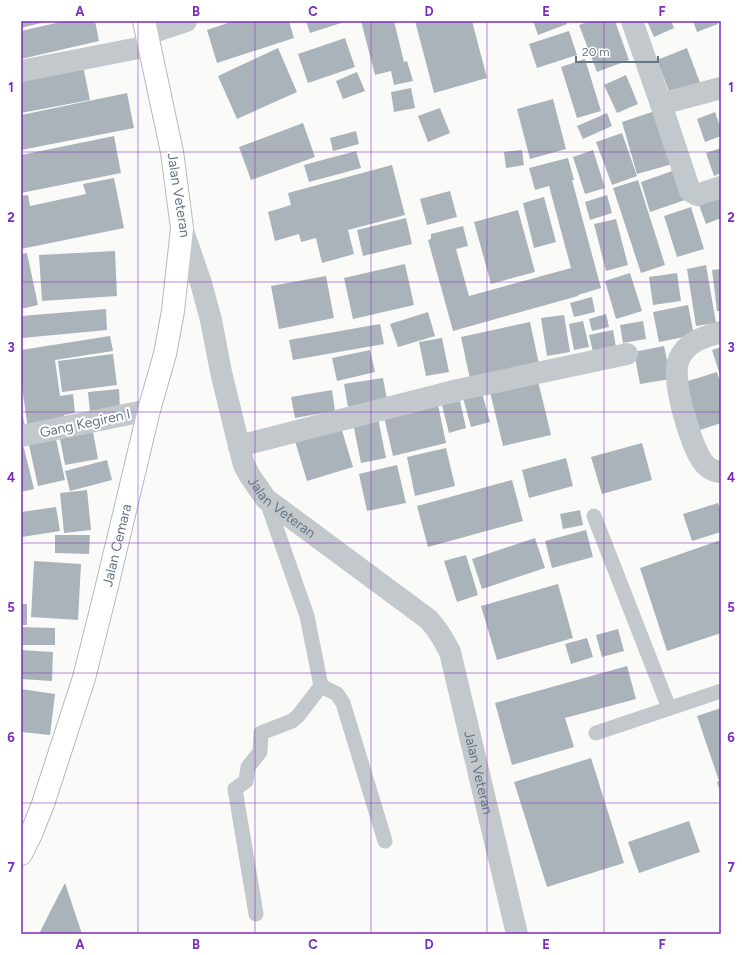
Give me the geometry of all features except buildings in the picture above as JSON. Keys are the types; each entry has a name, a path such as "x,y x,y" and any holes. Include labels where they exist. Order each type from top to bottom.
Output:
{"main road":[{"name":"Jalan Veteran","path":"147,34 172,152 182,228"},
{"name":"Jalan Cemara","path":"21,854 32,834 43,804 84,678 149,410 165,354 173,311 182,228"}],"street":[{"path":"21,71 186,21"},
{"path":"632,21 690,190 697,194 721,188"},
{"path":"661,104 721,88"},
{"name":"Jalan Veteran","path":"182,228 201,283 211,320 220,372 244,465 250,476 266,499 424,616 435,626 450,652 517,934"},
{"path":"721,332 699,338 689,345 679,358 677,374 682,408 697,453 703,464 715,472 721,472"},
{"path":"239,446 458,390 626,354"},
{"name":"Gang Kegiren I","path":"21,436 149,410"}],"lane":[{"path":"266,499 307,616 322,686 336,694 343,703 386,841"},
{"path":"594,516 669,708"},
{"path":"256,914 235,789 246,781 248,767 260,752 261,733 292,721 298,716 322,686"},
{"path":"596,733 721,690"}]}
